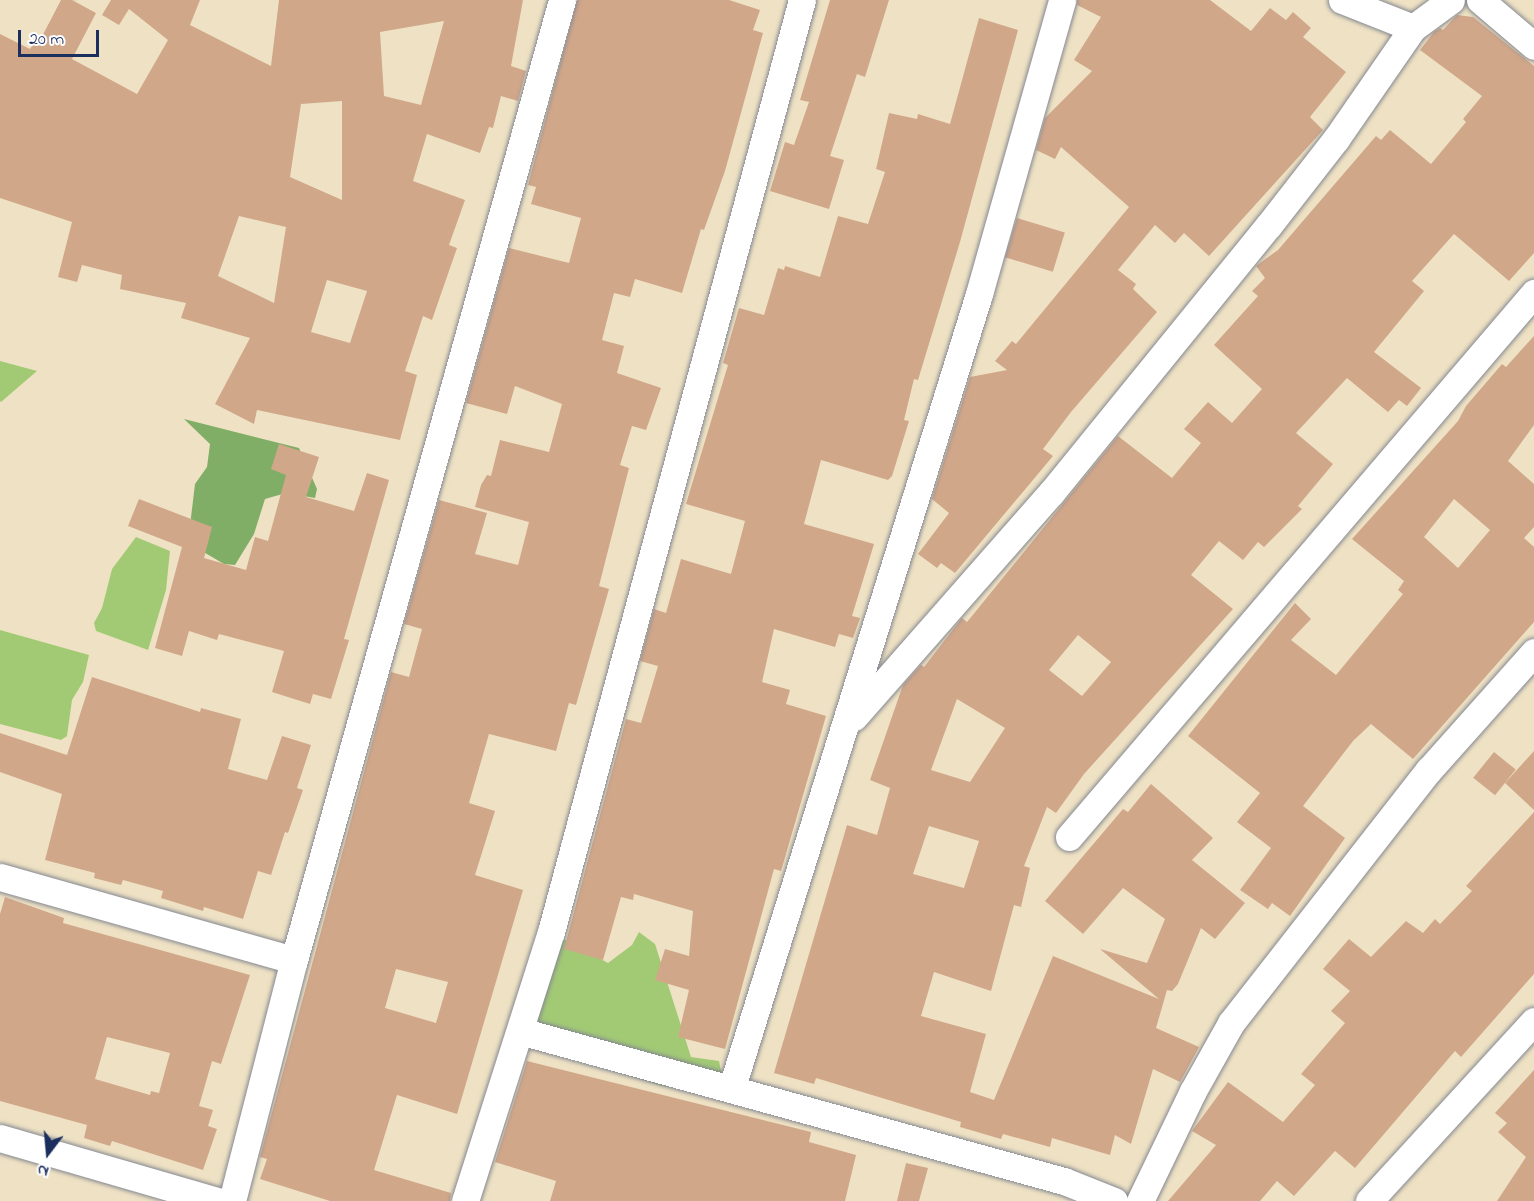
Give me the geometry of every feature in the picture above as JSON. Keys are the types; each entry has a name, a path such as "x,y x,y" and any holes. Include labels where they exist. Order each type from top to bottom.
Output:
{"street":[{"path":"232,1201 294,960 562,0"},
{"path":"465,1201 551,932 802,0"},
{"path":"732,1087 847,724 979,294 1062,0"},
{"path":"1342,0 1413,28"},
{"path":"847,724 1051,493 1269,225 1336,139 1413,28 1451,0"},
{"path":"1480,0 1534,46"},
{"path":"1069,837 1534,292"},
{"path":"1140,1201 1193,1091 1231,1023 1429,770 1534,652"},
{"path":"0,877 294,960"},
{"path":"1369,1201 1534,1021"},
{"path":"520,1031 732,1087 1064,1181 1114,1201"},
{"path":"0,1138 216,1201"}],"green space":[{"path":"0,361 37,371 1,402 0,401"},
{"path":"184,419 299,448 317,489 315,498 286,493 265,499 254,534 235,565 224,564 195,547 189,534 195,484 207,467 210,444"},
{"path":"136,537 170,551 166,590 148,650 96,631 94,623 102,608 112,569"},
{"path":"0,630 89,655 83,682 72,700 67,736 61,740 0,724"},
{"path":"551,932 608,963 632,945 639,932 655,944 691,1057 719,1061 726,1096 662,1086 531,1045"}],"building":[{"path":"61,0 72,0 96,13 72,59 137,94 168,40 129,9 119,25 102,15 111,0 200,0 190,25 271,66 279,0 523,0 511,66 526,71 518,101 501,96 493,128 489,127 480,153 427,134 413,181 465,200 449,245 457,248 432,320 423,316 405,371 417,375 400,440 257,410 254,424 215,404 250,338 181,318 186,303 120,289 122,275 82,265 77,282 58,277 72,222 0,198 0,34 30,49 34,43 37,46","holes":["444,21 421,105 384,96 380,32","342,101 342,200 290,177 301,104","239,216 286,227 274,303 218,276","327,280 367,291 350,343 311,332"]},
{"path":"577,0 729,0 760,10 753,30 763,33 725,171 704,230 701,229 682,293 635,279 630,297 614,293 602,340 624,346 617,373 661,388 646,430 632,426 620,465 629,468 599,586 609,589 576,705 569,703 556,751 489,734 469,803 495,811 475,875 523,890 457,1114 397,1095 374,1170 451,1193 450,1201 330,1201 260,1179 267,1159 260,1157 391,672 409,677 422,629 404,624 439,500 487,513 475,554 518,565 529,522 475,507 481,485 487,475 491,476 500,440 549,452 562,404 515,386 507,414 466,403 509,248 569,263 581,218 531,204 536,187 528,185","holes":["396,969 448,982 436,1023 385,1008"]},
{"path":"830,0 889,0 865,77 857,74 830,156 844,160 829,209 770,191 785,142 794,145 809,102 800,100"},
{"path":"1077,0 1210,0 1251,31 1270,8 1286,20 1293,12 1311,28 1303,37 1346,72 1310,117 1323,130 1209,256 1184,233 1175,243 1155,225 1118,270 1136,284 1133,289 1157,312 1071,412 1043,449 1053,456 955,573 941,563 937,568 918,554 949,513 932,499 970,377 1007,370 995,361 1012,341 1016,344 1129,207 1061,147 1055,159 1036,150 1045,118 1092,71 1074,60 1101,17 1077,5"},
{"path":"1457,15 1473,17 1534,66 1534,253 1509,281 1454,234 1412,281 1424,291 1374,352 1421,388 1407,406 1399,400 1388,412 1347,378 1296,433 1333,464 1298,506 1302,509 1264,547 1258,542 1243,560 1219,541 1191,575 1233,609 1084,774 1056,813 1047,807 1024,866 1030,868 1021,907 1014,905 991,991 934,972 921,1016 986,1034 970,1092 994,1100 1053,956 1159,999 1100,949 1147,963 1165,919 1123,888 1083,934 1045,901 1123,809 1128,812 1151,784 1213,838 1192,860 1245,903 1215,939 1201,928 1178,984 1172,991 1167,990 1156,1028 1199,1047 1180,1082 1153,1069 1131,1144 1115,1135 1110,1155 1052,1138 1050,1147 1003,1134 1001,1139 960,1127 961,1122 816,1078 814,1084 774,1073 847,825 877,835 890,788 870,780 903,685 921,665 924,667 962,618 967,622 1118,436 1172,478 1201,443 1184,429 1208,402 1232,423 1262,389 1214,345 1258,296 1252,291 1265,278 1256,266 1278,250 1376,136 1381,140 1390,130 1431,164 1466,122 1463,119 1482,96 1420,50 1434,32 1440,28 1443,30","holes":["1078,635 1111,662 1082,696 1049,670","957,699 1005,728 970,782 931,770","929,826 979,841 964,888 913,874"]},
{"path":"979,18 1018,30 960,242 918,380 914,379 904,420 909,421 892,476 888,480 821,460 804,524 874,544 852,616 860,618 853,638 839,634 835,647 774,629 762,682 790,690 786,704 826,716 781,871 774,869 725,1049 678,1037 689,990 655,980 665,949 689,956 693,911 634,894 633,900 621,897 603,960 564,949 626,719 641,723 658,666 640,661 654,609 666,613 681,559 731,574 745,521 686,504 728,365 723,363 739,308 764,315 778,268 784,270 785,266 820,277 838,216 868,224 885,172 876,169 889,113 917,119 918,114 950,124"},
{"path":"1017,218 1065,233 1053,272 1005,257"},
{"path":"1534,336 1534,425 1508,461 1534,484 1534,527 1524,538 1534,547 1534,622 1413,759 1371,724 1353,741 1303,806 1345,838 1290,916 1272,903 1268,909 1240,890 1271,848 1237,822 1260,793 1188,736 1295,603 1311,619 1291,640 1336,675 1403,594 1398,590 1404,581 1352,539 1458,421 1466,406 1502,364 1506,367","holes":["1454,499 1490,530 1458,568 1424,537"]},
{"path":"279,444 319,457 306,497 354,511 367,473 389,480 344,639 349,640 331,699 313,694 310,704 272,692 284,651 219,634 217,640 189,631 182,656 155,648 182,547 128,526 139,499 212,527 204,558 246,570 255,537 268,541 286,475 271,469"},
{"path":"92,677 200,712 201,708 241,719 228,769 267,780 282,736 311,745 297,788 303,790 288,833 285,832 271,875 258,871 243,919 204,907 203,911 161,898 163,891 123,880 121,885 94,878 95,873 45,860 62,794 0,772 0,733 67,755"},
{"path":"1534,751 1534,810 1505,783"},
{"path":"1494,752 1516,770 1495,795 1473,778"},
{"path":"1534,812 1534,974 1461,1057 1455,1051 1355,1168 1335,1151 1294,1196 1277,1181 1260,1201 1168,1201 1216,1145 1192,1131 1228,1082 1283,1122 1315,1085 1301,1074 1345,1023 1331,1011 1350,991 1323,969 1349,939 1371,957 1406,921 1423,933 1435,919 1440,924 1472,891 1466,886"},
{"path":"5,897 64,918 63,923 250,975 221,1064 212,1061 199,1106 213,1110 208,1126 217,1129 203,1170 112,1141 110,1146 84,1138 87,1125 0,1101 0,914","holes":["107,1037 170,1053 159,1093 151,1091 150,1095 95,1079"]},
{"path":"527,1061 811,1132 809,1142 856,1155 845,1201 550,1201 556,1181 495,1162"},
{"path":"1534,1070 1534,1201 1497,1201 1526,1157 1498,1132 1507,1123 1495,1113"},
{"path":"906,1163 928,1168 919,1201 897,1201"}]}
